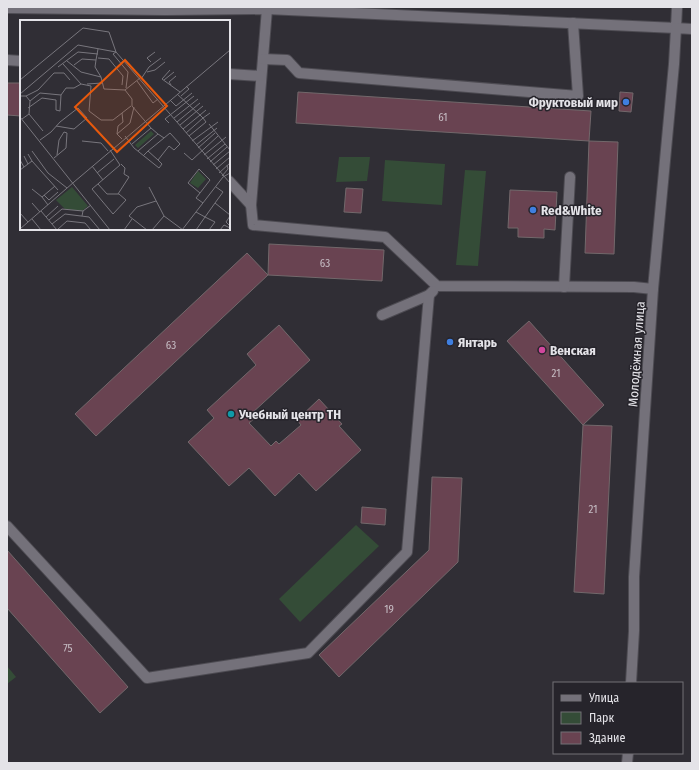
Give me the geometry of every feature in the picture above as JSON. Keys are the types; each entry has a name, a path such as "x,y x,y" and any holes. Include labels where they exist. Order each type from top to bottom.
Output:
{"street":[{"name":"Молодёжная улица","path":"631,682 634,631 634,577 653,288 674,64 677,7"},
{"path":"7,8 165,10 267,9 692,29"},
{"path":"267,9 251,205 253,225 385,237 437,286 653,288"},
{"path":"263,59 287,60 300,73 578,96 573,23"},
{"path":"7,60 20,61"},
{"path":"230,74 261,76"},
{"path":"564,287 570,177"},
{"path":"230,182 251,205"},
{"path":"382,315 429,295 437,286"},
{"path":"7,526 147,678 308,653 407,552 429,295"}],"green space":[{"path":"339,157 370,157 367,181 336,182"},
{"path":"385,160 445,164 442,205 382,201"},
{"path":"465,170 486,171 478,266 456,265"},
{"path":"356,525 379,546 300,622 279,599"},
{"path":"7,666 16,677 7,684"}],"building":[{"path":"7,83 20,83 20,116 7,115"},
{"path":"298,92 591,111 589,141 296,123"},
{"name":"Фруктовый мир","path":"620,92 633,93 631,112 619,111"},
{"path":"589,141 618,142 614,254 585,253"},
{"path":"346,188 363,189 361,213 344,212"},
{"name":"Red&White","path":"510,190 557,192 555,230 544,229 544,238 518,237 518,228 508,228"},
{"path":"269,244 384,250 382,281 268,275"},
{"path":"247,253 268,275 96,436 75,414"},
{"path":"529,321 604,405 583,425 507,341"},
{"name":"Учебный центр ТН","path":"279,325 310,360 251,414 255,418 249,423 271,446 276,441 279,444 301,425 297,420 319,399 342,424 339,426 361,450 316,491 299,473 275,496 249,468 229,486 188,442 214,418 207,410 256,365 247,354"},
{"path":"583,425 612,426 604,594 574,592"},
{"path":"432,477 462,478 458,562 339,677 319,655 429,550"},
{"path":"362,507 386,509 385,525 361,523"},
{"path":"7,550 128,687 100,713 7,608"}],"place":[{"name":"Фруктовый мир","path":"626,102"},
{"name":"Red&White","path":"533,210"},
{"name":"Янтарь","path":"450,342"},
{"name":"Венская","path":"542,350"},
{"name":"Учебный центр ТН","path":"231,414"}]}
